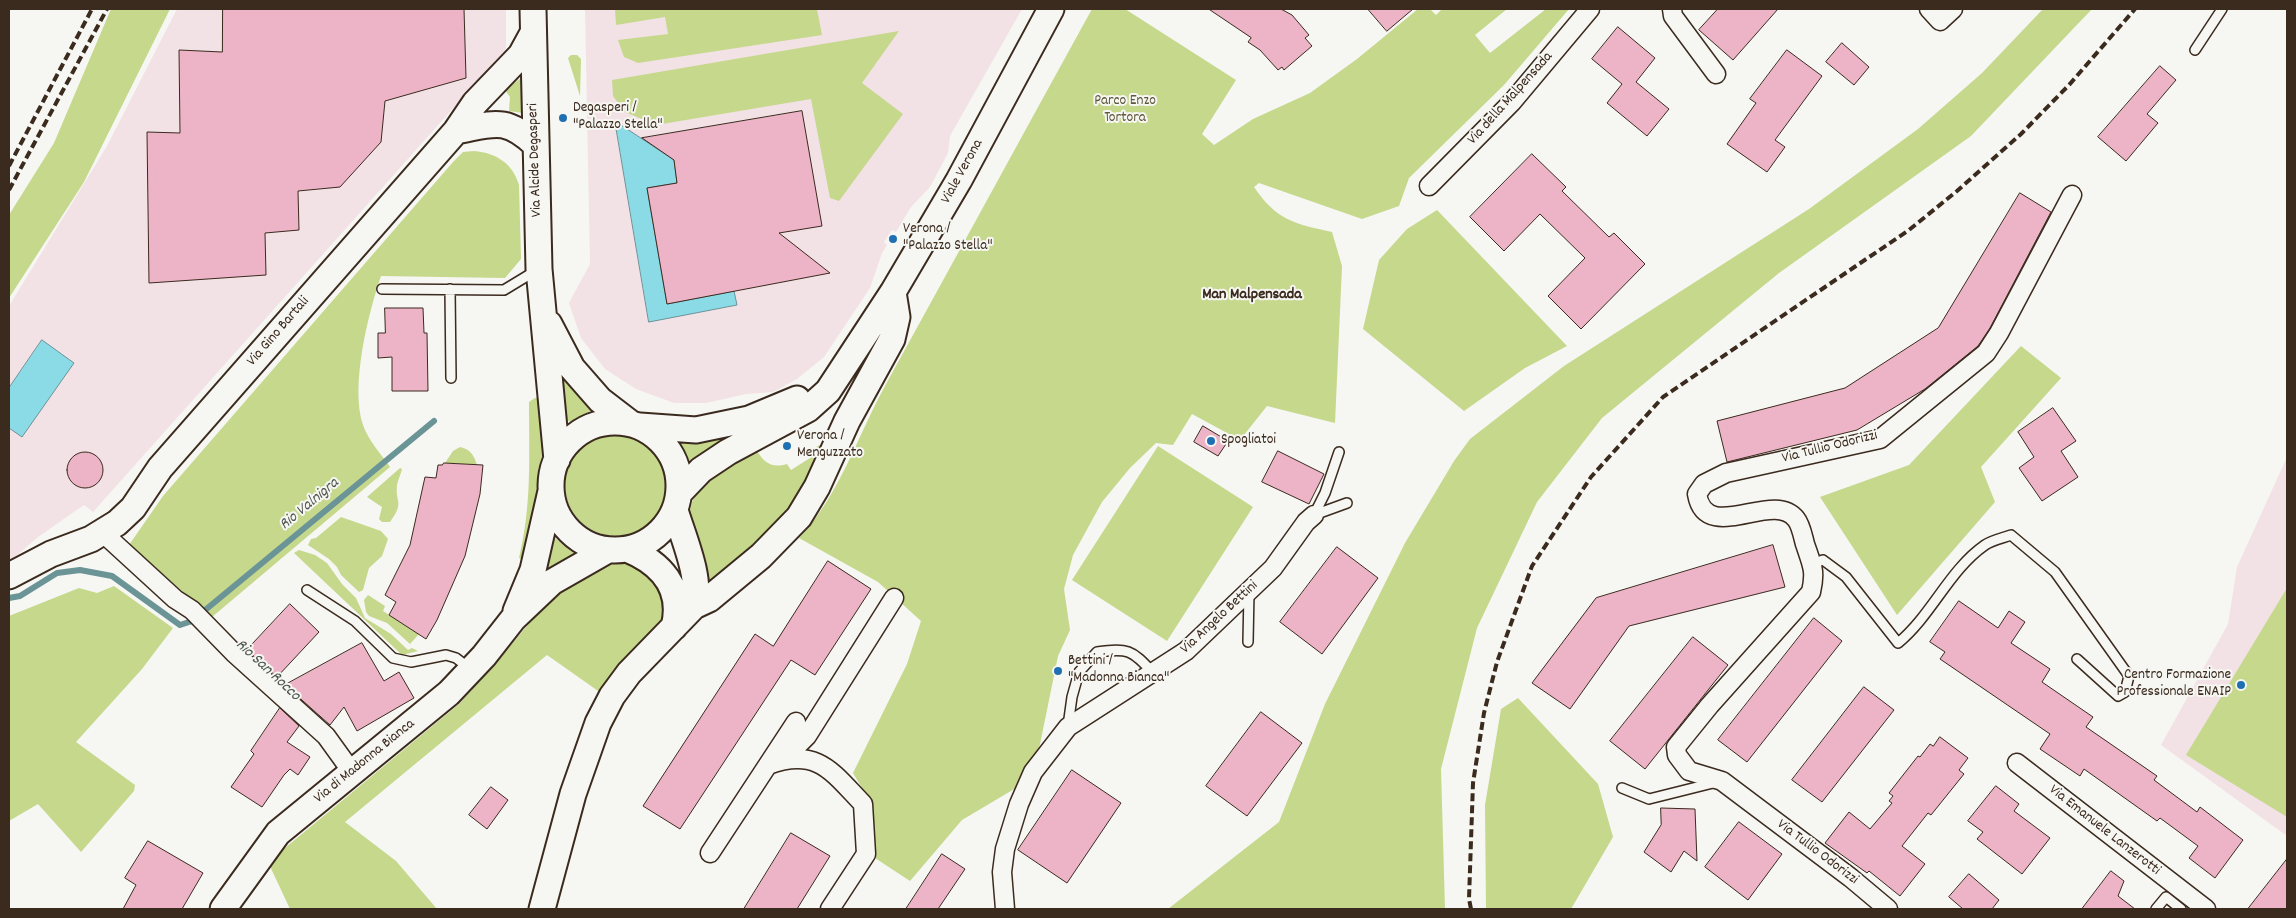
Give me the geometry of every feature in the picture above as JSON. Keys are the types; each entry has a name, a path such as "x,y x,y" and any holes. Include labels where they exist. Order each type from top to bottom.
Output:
{"main road":[{"name":"Via Alcide Degasperi","path":"533,9 539,269 556,460"},
{"name":"Viale Verona","path":"677,502 701,470 728,452 808,409 828,391 893,292 959,180 1051,9"},
{"name":"Via Gino Bartali","path":"9,576 51,554 103,533 133,508 160,468 456,130 475,103 522,55 533,33"},
{"path":"456,130 498,124 512,126 536,146"},
{"path":"542,909 574,794 598,723 612,696 629,673 694,606 709,598 761,556 799,517 817,487 847,421 892,340 897,317 893,292"},
{"name":"Via Alcide Degasperi","path":"543,312 572,368 600,400 635,425"},
{"name":"Viale Verona","path":"635,425 696,430 749,419 796,399 821,383 852,356"},
{"path":"674,627 678,613 673,588 662,570 645,556 592,545 575,536 563,523 551,491 552,475 556,460 566,445 579,433 603,423 612,422 635,425 658,437 671,453 678,473 677,502 696,582 697,595 694,606"},
{"name":"Via di Madonna Bianca","path":"513,618 533,570 551,491"},
{"path":"618,549 642,544 655,536 666,525 677,502"},
{"name":"Via di Madonna Bianca","path":"223,909 278,833 449,693 471,670 513,618 552,582 618,549"}],"street":[{"name":"Via della Malpensada","path":"1429,186 1512,102 1590,9"},
{"path":"1672,9 1674,16 1716,74"},
{"path":"1929,9 1940,21 1953,9"},
{"name":"Via Tullio Odorizzi","path":"1888,909 1851,878 1722,781 1689,771 1677,755 1676,747 1710,705 1811,592 1815,575 1797,519 1784,511 1767,508 1738,517 1719,517 1707,512 1698,501 1698,494 1704,484 1726,473 1880,439 1960,376 1986,353 1999,334 2072,195"},
{"name":"Via Angelo Bettini","path":"1005,909 1002,872 1005,849 1019,804 1033,772 1068,727 1186,651 1273,568 1306,522 1314,515"},
{"path":"103,533 175,599 192,610 234,653 326,736 352,772"},
{"path":"776,762 807,736 894,598"},
{"path":"710,853 776,762 796,722"},
{"path":"776,762 805,759 826,766 864,804 866,854 830,909"},
{"name":"Via Emanuele Lanzerotti","path":"2017,763 2186,906 2206,909"}],"lane":[{"path":"2195,50 2222,9"},
{"path":"382,289 504,290 539,269"},
{"path":"450,289 451,378"},
{"name":"Via Angelo Bettini","path":"1314,515 1325,492 1339,452"},
{"path":"1314,515 1347,503"},
{"path":"1812,564 1823,560 1846,577 1898,643 1915,630 1966,561 1987,544 2011,535 2055,572 2079,604 2129,676 2125,692 2118,696 2077,659"},
{"path":"307,590 355,620 393,658 411,662 446,654 456,658 471,670"},
{"path":"1248,642 1249,591"},
{"path":"1068,727 1072,697 1079,672 1097,652 1122,649 1140,659 1153,672"},
{"path":"1622,788 1649,798 1722,781"},
{"name":"Via Emanuele Lanzerotti","path":"2156,909 2166,897 2186,906"}],"shaded area":[{"path":"177,9 506,9 506,49 93,512 84,505 38,537 9,562 9,306 107,146"},
{"path":"585,9 1022,9 950,136 948,153 930,187 911,207 896,232 892,230 884,242 887,245 882,253 870,288 824,357 797,379 773,392 746,394 706,403 674,403 636,389 605,369 581,338 569,303 590,264"},
{"name":"Centro Formazione Professionale ENAIP","path":"2287,457 2287,836 2161,745 2228,624 2237,567"}],"green space":[{"path":"111,9 170,9 84,182 9,298 9,215 54,143"},
{"path":"615,9 817,9 822,35 638,63 624,57 618,40 668,34 665,17 616,25"},
{"name":"Parco Enzo Tortora","path":"1092,9 1125,9 1236,80 1202,134 1214,145 1253,119 1310,93 1357,59 1418,9 1430,9 1436,15 1442,9 1507,9 1475,35 1490,53 1546,9 1569,9 1504,85 1409,178 1399,206 1362,219 1259,183 1254,187 1270,207 1287,219 1332,232 1342,266 1335,423 1267,406 1240,440 1192,414 1173,445 1156,443 1130,468 1102,502 1073,555 1064,589 1070,630 1058,656 1039,749 1026,782 962,820 910,881 872,856 868,798 853,773 907,664 921,621 878,582 799,538 826,503 837,484 886,384"},
{"path":"2043,9 2092,9 1971,136 1779,273 1602,418 1537,502 1477,628 1441,769 1445,909 1168,909 1279,822 1325,704 1405,543 1454,461 1470,439 1564,366 1809,209 1918,129 1982,73"},
{"path":"899,31 862,83 903,114 839,201 830,198 811,99 656,125 625,112 613,96 612,80"},
{"path":"571,55 577,55 581,59 580,96 568,58"},
{"path":"521,78 523,113 509,111 510,97 505,90"},
{"path":"474,151 497,157 513,171 519,185 521,259 505,278 381,276 362,350 358,391 365,431 390,467 212,617 129,545 163,496 453,162 463,152"},
{"path":"1437,210 1567,346 1525,368 1464,411 1363,329 1379,260 1407,229"},
{"path":"2021,346 2061,378 1981,467 1995,502 1897,615 1820,497 1909,465"},
{"path":"567,376 597,409 570,422 566,419 560,379"},
{"path":"542,397 544,451 527,561 519,558 528,500 529,402 535,398"},
{"path":"745,428 690,465 678,441"},
{"path":"616,434 636,438 652,449 663,465 667,485 663,505 652,521 636,532 616,536 596,532 580,521 569,505 565,485 569,465 580,449 596,438"},
{"path":"822,444 828,446 796,511 708,595 687,520 690,507 701,482 755,447 767,463 771,465 787,464 791,470 818,453 814,448"},
{"path":"1158,446 1253,507 1167,641 1072,580"},
{"path":"460,447 471,453 477,465 445,463 453,451"},
{"path":"400,468 402,469 397,485 397,510 390,522 382,522 379,519 382,507 367,497"},
{"path":"341,517 381,531 388,539 382,556 369,568 363,590 359,592 341,575 337,567 329,559 308,545 311,539 316,538"},
{"path":"555,538 576,555 550,574 543,569"},
{"path":"299,550 315,555 327,563 342,584 356,598 365,618 391,634 408,650 412,648 418,651 402,655 294,553"},
{"path":"622,563 638,565 649,571 667,594 663,623 601,693 547,655 345,822 396,861 437,909 290,909 268,862 459,704 553,595 606,565"},
{"path":"114,586 173,628 142,669 76,742 135,785 134,791 81,852 38,804 9,821 9,616 79,588 97,593"},
{"path":"2287,588 2287,817 2186,755"},
{"path":"368,595 385,606 383,611 419,634 410,644 387,623 369,616 366,612 364,600"},
{"path":"1518,698 1598,784 1613,837 1571,909 1486,909 1485,805 1501,709"}],"water":[{"path":"615,121 674,160 677,183 647,188 667,304 734,291 737,305 649,322"},
{"path":"42,340 74,363 22,437 9,428 9,388"}],"building":[{"path":"223,9 464,9 466,78 385,101 381,142 340,187 298,191 299,230 265,233 266,275 149,283 147,132 180,133 179,50 222,52"},
{"path":"1209,9 1281,9 1292,15 1309,35 1305,38 1312,46 1284,70 1282,67 1278,70 1260,50 1248,42 1251,38"},
{"path":"1368,9 1413,9 1387,31"},
{"path":"1718,9 1778,9 1733,60 1699,30"},
{"path":"1618,27 1655,58 1636,82 1669,109 1647,136 1607,103 1622,84 1592,59"},
{"path":"1842,43 1869,67 1854,85 1826,62"},
{"path":"1787,50 1822,76 1775,140 1785,147 1767,172 1727,144 1756,103 1750,99"},
{"path":"2160,66 2176,80 2147,114 2158,123 2126,161 2098,137"},
{"path":"802,111 822,226 779,233 830,273 667,304 647,188 677,183 674,160 642,138"},
{"path":"1532,154 1566,187 1562,191 1609,237 1614,233 1645,264 1581,329 1548,296 1585,258 1540,214 1504,251 1470,217"},
{"path":"2020,193 2051,212 1990,328 1978,346 1925,389 1857,430 1727,462 1717,421 1845,388 1938,328"},
{"path":"385,308 423,308 424,333 427,333 428,391 392,391 392,357 378,358 378,333 385,333"},
{"path":"2053,408 2076,441 2061,451 2078,477 2042,501 2019,468 2034,457 2018,432"},
{"name":"Spogliatoi","path":"1203,426 1228,441 1218,456 1194,442"},
{"path":"1278,451 1324,474 1309,504 1262,482"},
{"path":"85,452 92,453 98,457 102,463 102,477 98,483 92,487 85,488 78,487 72,483 68,477 67,470 68,463 72,457 78,453"},
{"path":"444,463 483,465 480,494 465,556 437,620 426,639 389,615 396,602 385,595 410,545 425,477 436,478 438,465"},
{"path":"1773,545 1785,587 1629,626 1570,709 1532,683 1596,598"},
{"path":"1337,547 1378,578 1322,654 1280,622"},
{"path":"828,561 871,589 815,675 791,660 680,829 643,806 755,634 773,646"},
{"path":"1959,601 1998,628 2009,611 2025,622 2011,643 2050,669 2042,682 2093,717 2086,727 2157,776 2154,780 2197,812 2200,807 2243,840 2215,878 2189,858 2198,846 2160,818 2157,821 2084,769 2080,776 2040,749 2050,734 1940,659 1945,652 1930,642"},
{"path":"290,604 319,632 277,677 247,650"},
{"path":"1814,618 1842,641 1747,762 1718,740"},
{"path":"1693,637 1728,665 1645,769 1610,741"},
{"path":"362,643 384,681 399,672 414,698 357,731 344,707 330,725 285,685"},
{"path":"1864,687 1894,710 1822,802 1792,780"},
{"path":"280,708 299,726 287,742 310,757 298,775 290,769 284,775 262,807 231,787 254,754 251,751"},
{"path":"1261,712 1302,743 1247,816 1206,786"},
{"path":"1940,737 1968,758 1959,770 1964,774 1931,815 1928,813 1902,846 1925,864 1900,896 1869,871 1867,873 1825,843 1849,812 1870,829 1892,803 1889,801 1893,796 1889,793 1918,756 1920,757 1930,744 1933,746"},
{"path":"1072,770 1121,803 1067,883 1018,850"},
{"path":"1996,786 2019,804 2014,811 2050,838 2022,874 1977,839 1983,832 1968,821"},
{"path":"491,787 508,800 487,829 469,815"},
{"path":"1661,808 1695,809 1697,861 1684,851 1671,872 1644,852 1661,825"},
{"path":"1739,822 1782,854 1748,900 1705,867"},
{"path":"791,833 830,856 797,909 744,909"},
{"path":"148,841 203,873 182,909 123,909 136,885 125,878"},
{"path":"942,854 965,869 938,909 906,909"},
{"path":"2287,859 2287,909 2248,909"},
{"path":"2111,871 2124,881 2118,896 2135,909 2082,909"},
{"path":"1969,874 1999,900 1992,909 1963,909 1949,897"}],"waterway":[{"name":"Rio Valnigra","path":"204,611 434,421"},
{"name":"Rio Valnigra","path":"9,598 20,596 57,573 80,570 112,576 180,625 192,621 197,625"}],"railway":[{"path":"9,166 92,9"},
{"path":"9,190 107,9"},
{"path":"1471,909 1469,899 1473,783 1484,713 1497,662 1532,566 1591,477 1663,397 1909,230 1957,191 2021,134 2069,85 2135,9"}],"place":[{"name":"Degasperi / \"Palazzo Stella\"","path":"563,118"},
{"name":"Verona / \"Palazzo Stella\"","path":"893,239"},
{"name":"Spogliatoi","path":"1211,441"},
{"name":"Verona / Menguzzato","path":"787,446"},
{"name":"Bettini / \"Madonna Bianca\"","path":"1058,671"},
{"name":"Centro Formazione Professionale ENAIP","path":"2241,685"}],"district":[{"name":"Man Malpensada","path":"1252,296"}],"water label":[{"name":"Rio San Rocco","path":"267,671"}]}
